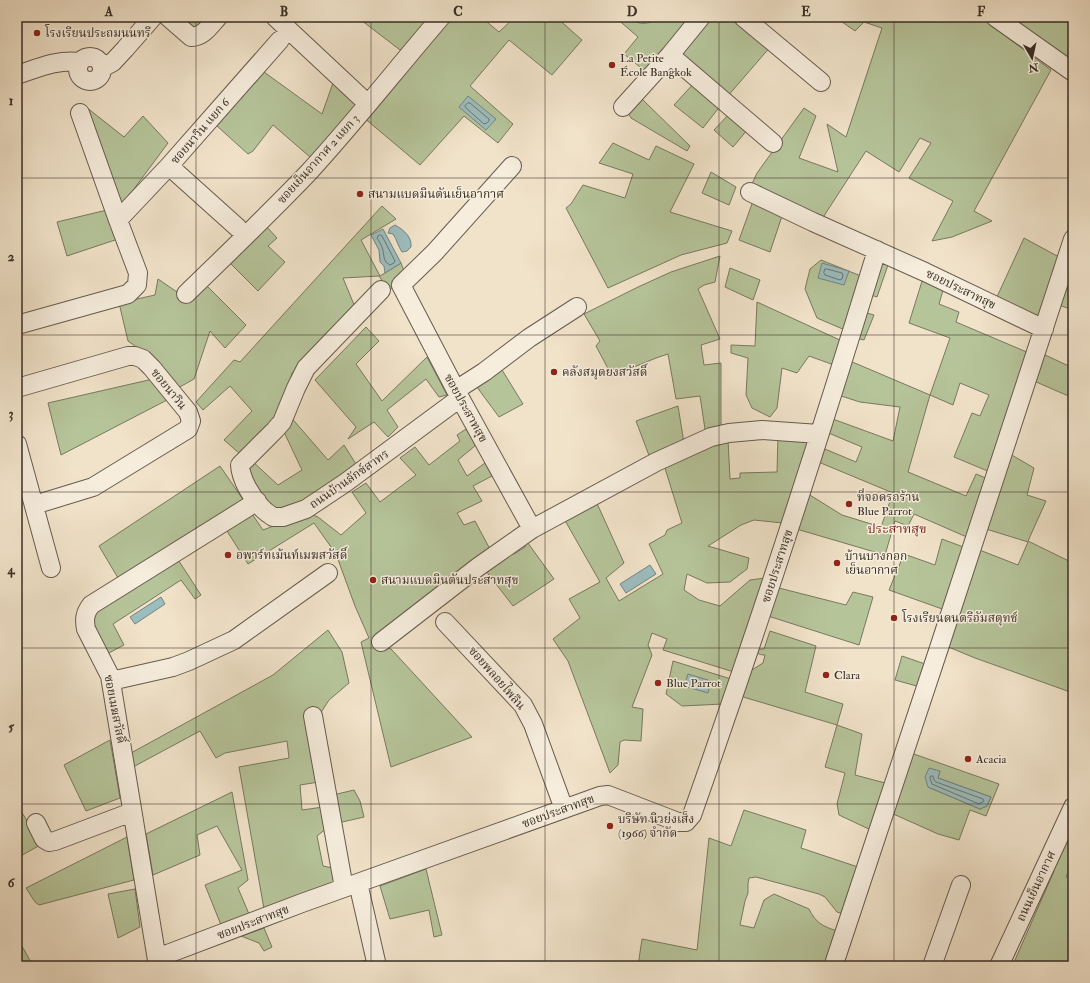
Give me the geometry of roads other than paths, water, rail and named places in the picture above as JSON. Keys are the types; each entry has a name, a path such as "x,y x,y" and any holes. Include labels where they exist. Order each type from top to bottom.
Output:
{"street":[{"path":"17,75 52,64 70,61 80,62 85,58 92,57 99,61 102,68 113,62 153,17"},
{"path":"168,17 191,37 197,37 202,34 218,17"},
{"path":"275,17 368,104"},
{"name":"ซอยเย็นอากาศ 2 แยก 3","path":"186,294 308,172 368,104 441,17"},
{"path":"623,107 670,55 701,17"},
{"path":"744,17 821,82"},
{"path":"995,17 1073,72"},
{"name":"ซอยนาวิน แยก 6","path":"118,220 169,166 280,40"},
{"path":"670,55 773,143"},
{"path":"17,325 128,294 137,285 138,272 80,114"},
{"path":"169,166 238,228"},
{"name":"ซอยประสาทสุข","path":"512,166 435,252 401,285 458,394 532,529"},
{"name":"ซอยประสาทสุข","path":"750,192 925,272 1044,329"},
{"path":"836,966 835,961 1073,239"},
{"name":"ซอยประสาทสุข","path":"157,962 351,886 600,796 608,795 678,822 686,822 692,815 767,596 877,250"},
{"name":"ถนนบ้านลักซ์สาทร","path":"381,290 306,368 282,422 240,465 240,472 246,486 261,507 273,517 284,517 306,509 345,483 458,394"},
{"path":"458,394 529,338 577,307"},
{"name":"ซอยนาวิน","path":"17,388 128,356 135,356 143,358 152,368 188,412 191,422 188,429 93,486 34,505"},
{"path":"382,642 478,567 532,529 656,462 711,438 729,433 762,430 819,434"},
{"path":"17,444 51,568"},
{"name":"ซอยเมฆสวัสดิ์","path":"157,962 110,676 86,628 84,622 85,615 91,605 257,500"},
{"path":"111,681 173,667 234,640 328,573"},
{"name":"ซอยพลอยไพลิน","path":"445,622 523,705 533,724 564,809"},
{"path":"313,716 351,886 377,966"},
{"name":"ถนนเย็นอากาศ","path":"1006,964 1073,807"},
{"path":"36,823 44,839 50,842 132,812"},
{"path":"932,966 961,885"}],"water":[{"path":"629,17 653,17 651,22 642,23"},
{"path":"468,96 496,119 486,130 459,107"},
{"path":"395,225 409,237 411,247 407,251 402,252 393,234 388,233 390,228"},
{"path":"383,229 401,263 385,273 384,266 380,262 379,250 371,235"},
{"path":"822,263 849,271 844,285 818,278"},
{"path":"650,565 656,574 626,593 620,584"},
{"path":"161,597 165,604 135,624 130,617"},
{"path":"688,674 711,681 708,693 684,686"},
{"path":"929,768 940,771 938,778 991,797 987,806 980,809 928,787 925,777"}],"place":[{"name":"โรงเรียนประถมนนทรี","path":"37,33"},
{"name":"La Petite École Bangkok","path":"612,65"},
{"name":"สนามแบดมินตันเย็นอากาศ","path":"360,194"},
{"name":"คลังสมุดยงสวัสดิ์","path":"554,372"},
{"name":"ที่จอดรถร้าน Blue Parrot","path":"849,504"},
{"name":"อพาร์ทเม้นท์เมฆสวัสดิ์","path":"228,555"},
{"name":"บ้านบางกอก เย็นอากาศ","path":"837,563"},
{"name":"สนามแบดมินตันประสาทสุข","path":"373,580"},
{"name":"โรงเรียนดนตรีอัมสตุทช์","path":"894,618"},
{"name":"Clara","path":"826,675"},
{"name":"Blue Parrot","path":"658,683"},
{"name":"Acacia","path":"968,759"},
{"name":"บริษัท นิวย่งเส็ง (1966) จำกัด","path":"610,826"}],"district":[{"name":"ประสาทสุข","path":"897,528"}]}
